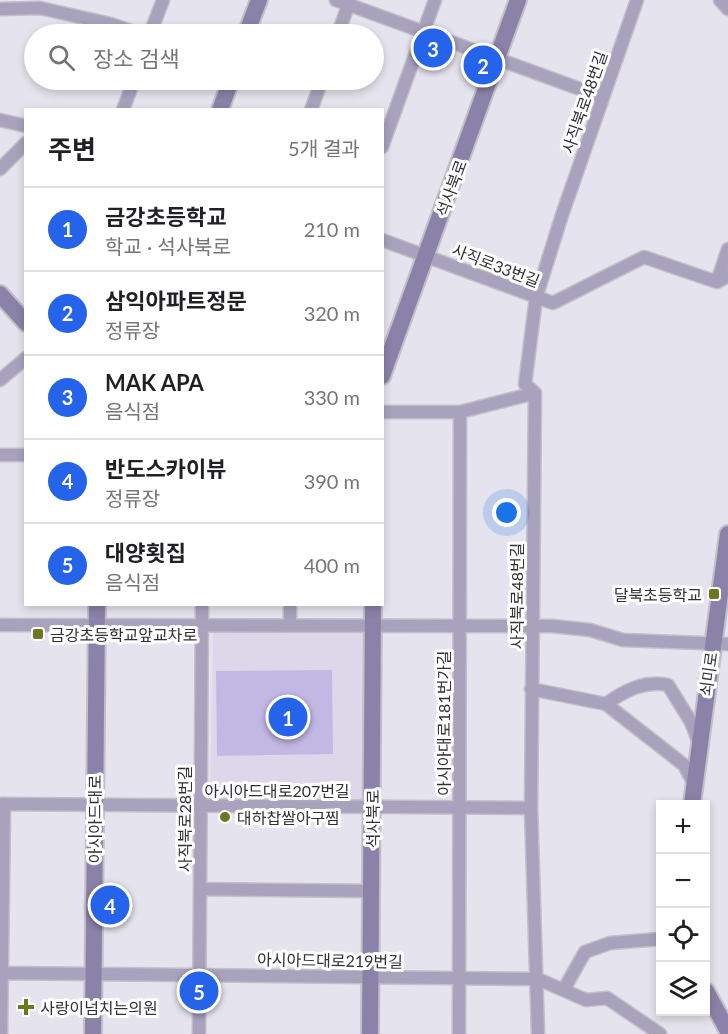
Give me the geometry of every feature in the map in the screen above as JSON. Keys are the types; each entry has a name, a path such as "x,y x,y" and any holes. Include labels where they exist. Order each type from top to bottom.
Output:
{"main road":[{"path":"250,24 259,0"},
{"name":"석사북로","path":"384,371 518,0"},
{"path":"221,108 227,90"},
{"path":"0,294 24,317"},
{"name":"쇠미로","path":"692,800 699,743 720,644 728,534"},
{"name":"아시아드대로","path":"93,1034 97,606"},
{"name":"석사북로","path":"370,1034 374,606"},
{"path":"710,1000 728,1031"}],"street":[{"path":"154,24 163,0"},
{"path":"336,0 350,2 424,32 603,97"},
{"path":"384,142 435,0"},
{"name":"사직북로48번길","path":"538,1034 531,808 535,393 525,384 536,298 638,0"},
{"path":"720,0 728,9"},
{"path":"342,24 350,2"},
{"path":"0,9 40,8 111,24"},
{"path":"124,108 130,90"},
{"path":"312,108 318,90"},
{"path":"0,120 24,126"},
{"path":"0,169 24,145"},
{"name":"사직로33번길","path":"384,241 554,303 644,257 722,279"},
{"path":"722,279 728,249"},
{"path":"0,380 24,360"},
{"path":"384,412 460,412 535,393"},
{"name":"아시아대로181번가길","path":"459,1034 460,412"},
{"path":"0,455 24,455"},
{"name":"사직북로28번길","path":"199,1034 202,606"},
{"path":"290,606 290,626"},
{"path":"0,625 532,626 590,630 623,640 720,644"},
{"name":"쇠미로","path":"606,704 635,687 655,682 668,685 691,722 699,743"},
{"path":"531,689 606,704 684,765 694,784"},
{"path":"1,1034 2,804"},
{"name":"아시아드대로207번길","path":"2,804 531,808"},
{"path":"200,889 371,891"},
{"path":"564,988 585,952 610,943 656,939"},
{"name":"아시아드대로219번길","path":"1,973 538,979 564,988 586,1000 607,998 660,1034"}],"shaded area":[{"path":"213,630 361,631 364,635 367,801 210,798"},
{"path":"332,670 333,754 217,756 216,671"}],"place":[{"name":"MAK APA","path":"433,48"},
{"name":"삼익아파트정문","path":"483,65"},
{"name":"달북초등학교","path":"714,594"},
{"name":"금강초등학교앞교차로","path":"38,634"},
{"name":"금강초등학교","path":"288,717"},
{"name":"대하찹쌀아구찜","path":"225,817"},
{"name":"반도스카이뷰","path":"110,905"},
{"name":"대양횟집","path":"199,991"},
{"name":"사랑이넘치는의원","path":"26,1007"}]}
